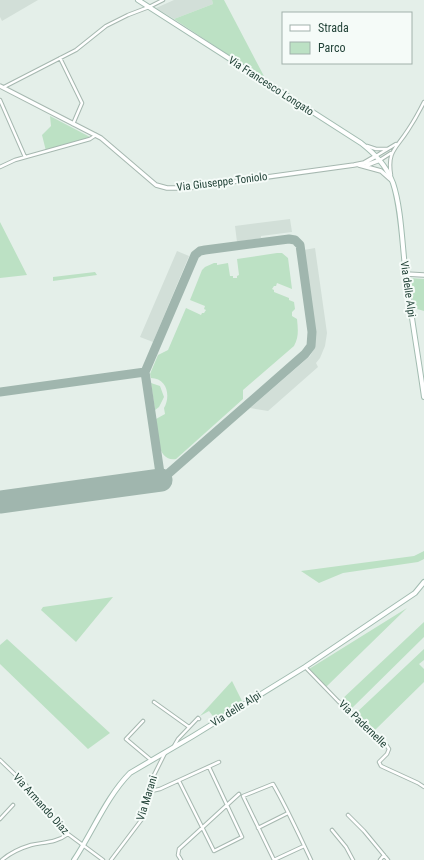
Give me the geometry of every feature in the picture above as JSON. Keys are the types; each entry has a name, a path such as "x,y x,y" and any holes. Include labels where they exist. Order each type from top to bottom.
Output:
{"main road":[{"name":"Via Francesco Longato","path":"138,0 361,143 384,165 392,182"},
{"name":"Via delle Alpi","path":"392,182 398,208 424,397"},
{"name":"Via delle Alpi","path":"74,860 123,780 130,773 305,667 415,593 424,582"}],"street":[{"path":"2,86 76,50 106,26 128,14 149,7 163,0"},
{"path":"60,58 82,103 73,124"},
{"name":"Via Giuseppe Toniolo","path":"2,86 101,138 156,185 167,188 188,188 354,165 369,160 398,143"},
{"path":"0,100 25,157"},
{"name":"Via Giuseppe Toniolo","path":"392,182 389,164 392,153 411,126 424,102"},
{"path":"0,167 25,157 96,136"},
{"path":"361,143 373,148 388,149"},
{"path":"369,149 371,154 369,160"},
{"name":"Via Giuseppe Toniolo","path":"380,160 392,153"},
{"path":"362,166 380,160"},
{"name":"Via Giuseppe Toniolo","path":"354,165 381,171 389,177 392,182"},
{"path":"406,274 424,275"},
{"name":"Via Padernelle","path":"305,667 338,701 385,743 389,749 387,754 379,762 381,766 424,787"},
{"path":"154,702 189,727"},
{"path":"173,748 178,739 189,727 198,718 200,719"},
{"path":"143,721 126,739 151,760"},
{"name":"Via Marani","path":"111,860 142,819 147,792 165,752"},
{"name":"Via Armando Diaz","path":"0,760 25,784 46,811 68,834 104,860"},
{"path":"147,792 160,789 219,762"},
{"path":"179,781 214,851 242,837 209,767"},
{"path":"304,846 274,860 243,797 244,795 273,784 288,813 311,860"},
{"path":"181,860 178,855 179,849 227,807 239,794"},
{"path":"0,819 13,805"},
{"path":"258,828 288,813"},
{"path":"348,815 388,860"},
{"path":"332,830 346,847 353,860"},
{"path":"2,860 8,855 19,850 53,842 68,834"},
{"path":"380,860 384,855"}],"shaded area":[{"path":"0,0 38,0 2,21 0,17"},
{"path":"174,0 212,0 213,4 174,19 156,8"},
{"path":"290,219 292,232 261,236 261,238 237,242 235,226"},
{"path":"315,248 327,333 325,346 316,363 318,367 268,411 250,408 310,356 314,349 315,331 304,250"},
{"path":"177,251 189,256 153,342 140,337"}],"green space":[{"path":"212,0 224,0 266,80 174,19 213,4"},
{"path":"50,116 92,138 46,151 42,135 51,126"},
{"path":"0,222 27,275 0,278"},
{"path":"282,253 288,258 292,289 277,283 272,289 274,292 289,298 289,300 294,302 295,309 292,312 292,316 297,319 298,330 297,339 294,346 243,390 243,399 176,459 169,459 161,451 159,445 156,419 165,414 164,408 167,398 166,388 161,381 151,378 150,374 158,355 168,350 186,308 201,315 206,310 204,309 205,306 190,300 202,270 214,263 217,263 217,265 228,263 230,276 237,278 239,275 237,259"},
{"path":"95,272 97,275 53,281 53,277"},
{"path":"410,278 424,279 424,311 414,308"},
{"path":"151,383 160,386 164,397 159,407 155,410"},
{"path":"424,551 424,559 418,562 343,573 319,583 301,571 414,556"},
{"path":"113,597 76,642 41,610 43,607"},
{"path":"407,608 326,687 309,669"},
{"path":"424,622 424,637 350,710 340,701"},
{"path":"7,639 110,733 88,749 0,664 0,645"},
{"path":"424,649 424,660 419,664 424,669 424,682 374,731 355,714"},
{"path":"232,681 243,703 215,719 209,711 200,716"}],"taxiway":[{"path":"145,372 195,255 200,251 205,250 289,239 295,240 300,245 312,332 311,346 305,354 161,480"},
{"path":"0,392 145,372 161,480"}],"runway":[{"path":"0,502 161,480"}]}
